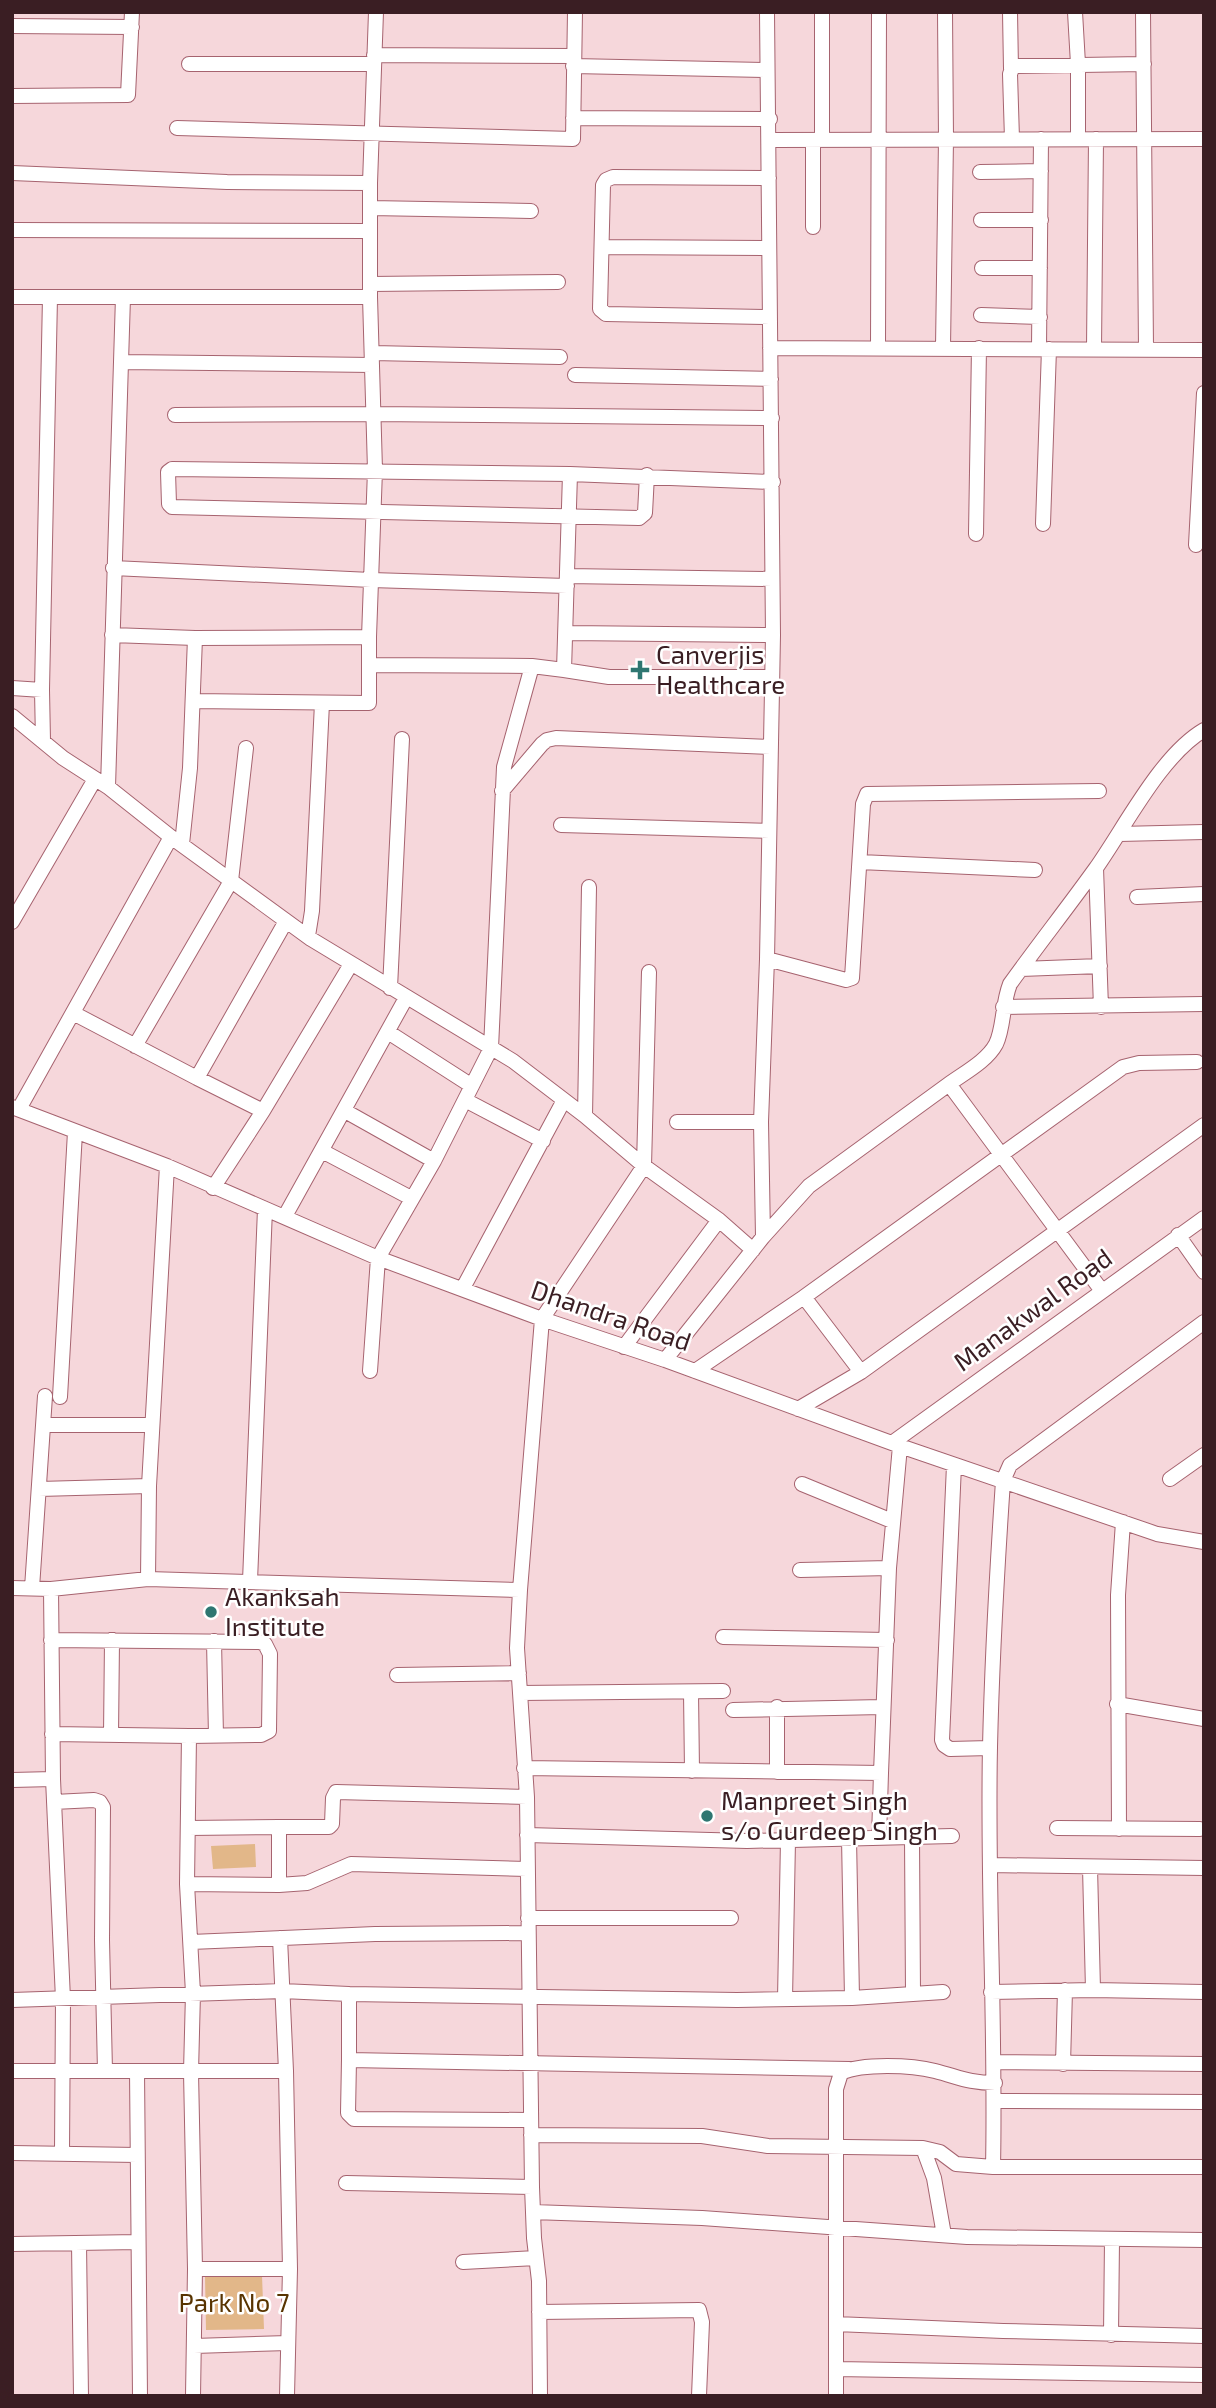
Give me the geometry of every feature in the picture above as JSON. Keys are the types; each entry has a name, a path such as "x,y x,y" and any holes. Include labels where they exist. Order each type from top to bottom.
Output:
{"street":[{"path":"193,701 369,703 375,513 370,183 376,12"},
{"path":"177,128 573,139 575,12"},
{"path":"762,1237 761,1122 773,635 767,12"},
{"path":"813,227 822,12"},
{"path":"878,349 879,12"},
{"path":"943,348 945,12"},
{"path":"1010,12 1012,139"},
{"path":"1074,12 1078,64 1078,139"},
{"path":"1143,12 1146,348"},
{"path":"12,26 132,20 128,95 12,96"},
{"path":"189,64 373,60 574,61 767,70"},
{"path":"1011,69 1013,65 1144,64"},
{"path":"573,118 770,119"},
{"path":"1041,139 1043,524"},
{"path":"1094,349 1096,139"},
{"path":"769,140 1204,139"},
{"path":"980,172 1041,171"},
{"path":"12,173 228,182 370,183"},
{"path":"769,178 613,177 606,180 603,185 600,309 602,313 769,317"},
{"path":"370,208 531,211"},
{"path":"981,220 1041,220"},
{"path":"12,230 370,231"},
{"path":"602,247 769,248"},
{"path":"982,268 1040,268"},
{"path":"12,297 370,291 558,282"},
{"path":"43,741 50,297"},
{"path":"108,787 123,297"},
{"path":"981,315 1040,317"},
{"path":"770,348 1204,350"},
{"path":"976,534 979,348"},
{"path":"121,362 560,357"},
{"path":"575,375 771,379"},
{"path":"1196,545 1204,393"},
{"path":"175,415 772,418"},
{"path":"647,475 643,517 570,517 172,508 169,504 168,472 172,469 375,470 647,475 773,482"},
{"path":"564,670 570,474"},
{"path":"113,568 371,580 772,579"},
{"path":"567,633 773,635"},
{"path":"113,635 195,638 369,637"},
{"path":"16,1108 176,841 190,768 195,638"},
{"path":"370,665 532,666 609,677 772,677"},
{"path":"370,1371 378,1258 433,1161 491,1048 504,767 532,666"},
{"path":"12,688 42,690"},
{"path":"308,936 312,911 322,703"},
{"path":"12,716 63,758 108,787 176,841 286,921 406,998 513,1061 585,1116 644,1166 719,1220 753,1250"},
{"path":"665,1360 762,1237 809,1185 949,1084 996,1045 1010,984 1096,868 1170,758 1193,736 1204,730"},
{"path":"502,791 542,744 556,738 771,747"},
{"path":"390,988 402,739"},
{"path":"135,1046 231,881 246,748"},
{"path":"12,922 95,779"},
{"path":"767,959 846,980 852,978 863,804 867,794 1099,791"},
{"path":"561,825 769,831"},
{"path":"1119,834 1204,832"},
{"path":"859,862 1035,870"},
{"path":"1096,868 1101,1007"},
{"path":"585,1116 589,887"},
{"path":"1137,897 1204,894"},
{"path":"197,1078 286,921"},
{"path":"213,1188 263,1111 351,964"},
{"path":"1021,969 1100,966"},
{"path":"540,2396 539,2312 531,2187 527,1797 519,1674 520,1590 542,1319 644,1166 649,972"},
{"path":"285,1216 406,998"},
{"path":"1003,1007 1204,1004"},
{"path":"73,1013 263,1111"},
{"path":"387,1032 472,1086"},
{"path":"695,1371 804,1297 1124,1067 1139,1063 1196,1062"},
{"path":"949,1084 1102,1290"},
{"path":"465,1100 543,1141"},
{"path":"463,1288 564,1100"},
{"name":"Dhandra Road","path":"16,1108 167,1166 378,1258 542,1319 1157,1534 1204,1542"},
{"path":"345,1111 433,1161"},
{"path":"677,1122 761,1122"},
{"path":"798,1409 861,1371 1204,1125"},
{"path":"60,1397 75,1132"},
{"path":"322,1151 411,1198"},
{"path":"148,1580 149,1486 167,1166"},
{"path":"250,1581 265,1209"},
{"name":"Manakwal Road","path":"896,1444 1204,1217"},
{"path":"624,1347 719,1220"},
{"path":"1178,1236 1204,1272"},
{"path":"804,1297 861,1371"},
{"path":"993,2166 995,2062 991,1992 990,1748 1003,1481 1010,1465 1204,1322"},
{"path":"32,1588 45,1396"},
{"path":"43,1425 152,1425"},
{"path":"879,1838 882,1707 896,1444"},
{"path":"1170,1479 1204,1455"},
{"path":"954,1465 942,1740 950,1749 990,1748"},
{"path":"802,1484 891,1521"},
{"path":"38,1489 149,1486"},
{"path":"1119,1829 1118,1594 1123,1522"},
{"path":"800,1570 889,1568"},
{"path":"12,1588 51,1589 148,1580 520,1590"},
{"path":"51,1589 53,1779 63,1999 62,2154"},
{"path":"723,1637 887,1640"},
{"path":"51,1640 260,1642 268,1648 271,1725 266,1734 261,1735 52,1734"},
{"path":"111,1735 112,1640"},
{"path":"214,1641 216,1735"},
{"path":"397,1675 519,1674"},
{"path":"520,1693 723,1691"},
{"path":"691,1692 692,1771"},
{"path":"1204,1703 1204,1724"},
{"path":"1117,1704 1203,1719"},
{"path":"733,1710 777,1707 882,1707"},
{"path":"777,1707 777,1772"},
{"path":"189,1736 187,1884 193,1993 193,2396"},
{"path":"524,1769 881,1773"},
{"path":"12,1780 53,1779"},
{"path":"188,1828 329,1826 332,1824 333,1798 336,1792 527,1797"},
{"path":"54,1802 94,1800 100,1802 103,1807 105,2071"},
{"path":"279,1827 279,1885"},
{"path":"1057,1828 1200,1829"},
{"path":"527,1835 747,1841 952,1836"},
{"path":"912,1837 913,1994"},
{"path":"849,1838 852,1998"},
{"path":"785,1999 788,1840"},
{"path":"187,1884 307,1884 351,1864 527,1869"},
{"path":"990,1865 1204,1868"},
{"path":"1090,1867 1093,1990"},
{"path":"191,1942 731,1918"},
{"path":"280,1938 290,2269 287,2396"},
{"path":"1063,2064 1065,1990"},
{"path":"12,2000 282,1991 723,2000 852,1998 943,1992"},
{"path":"991,1992 1204,1992"},
{"path":"349,1994 347,2105 348,2113 354,2119 530,2120"},
{"path":"349,2060 920,2068 966,2082 995,2083"},
{"path":"995,2062 1204,2064"},
{"path":"836,2396 838,2079 841,2073 849,2069"},
{"path":"12,2071 286,2071"},
{"path":"137,2071 140,2396"},
{"path":"995,2101 1204,2102"},
{"path":"531,2135 702,2136 768,2146 923,2148 935,2150 959,2165 1204,2167"},
{"path":"923,2148 932,2171 944,2235"},
{"path":"12,2152 137,2155"},
{"path":"932,2171 948,2158"},
{"path":"346,2183 531,2187"},
{"path":"533,2212 702,2218 944,2235 1204,2240"},
{"path":"1111,2335 1112,2240"},
{"path":"12,2244 138,2242"},
{"path":"79,2243 80,2396"},
{"path":"463,2262 536,2258"},
{"path":"195,2269 290,2269"},
{"path":"539,2312 699,2311 702,2322 699,2396"},
{"path":"836,2324 1204,2336"},
{"path":"194,2346 288,2343"},
{"path":"836,2369 1204,2375"}],"green space":[{"path":"255,1844 256,1867 213,1869 211,1846"},
{"name":"Park No 7","path":"262,2275 264,2329 206,2330 205,2276"}],"place":[{"name":"Canverjis Healthcare","path":"640,670"},
{"name":"Akanksah Institute","path":"211,1612"},
{"name":"Manpreet Singh s/o Gurdeep Singh","path":"707,1816"}]}
